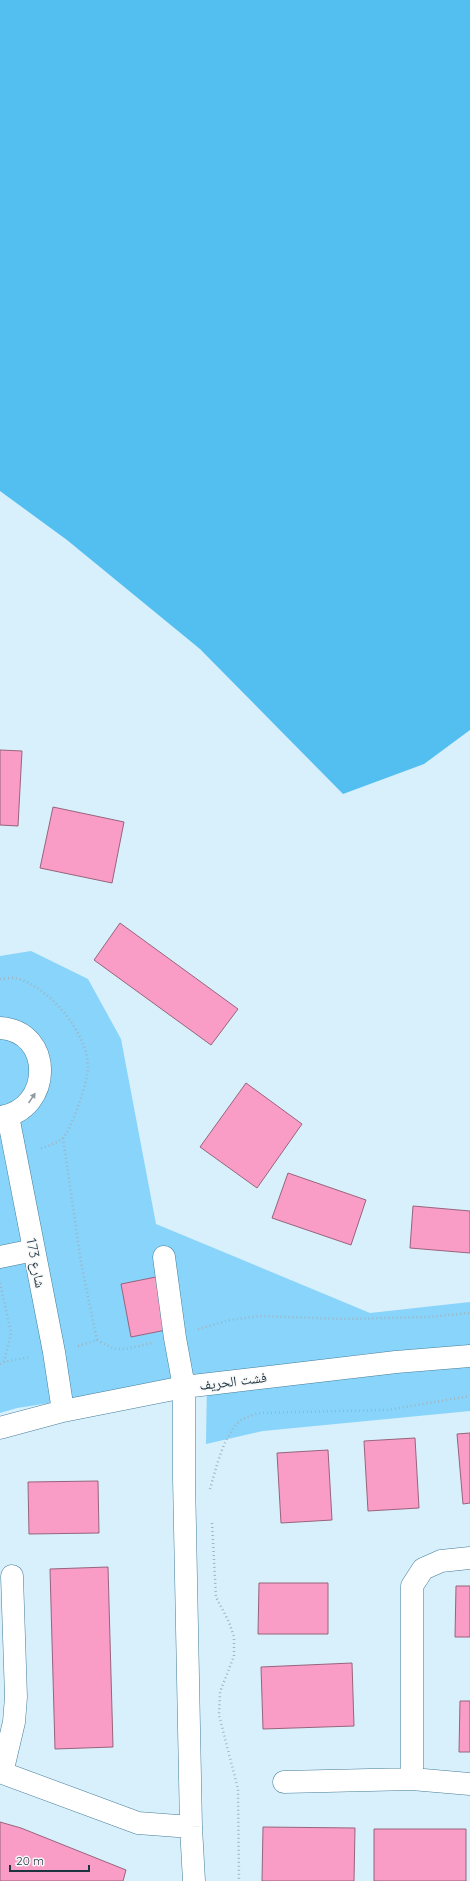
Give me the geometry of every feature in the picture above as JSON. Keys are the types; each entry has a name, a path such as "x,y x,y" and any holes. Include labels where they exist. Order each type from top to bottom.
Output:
{"street":[{"name":"شارع 173","path":"0,1028 15,1032 33,1044 40,1060 40,1080 37,1092 30,1103 20,1111 4,1117 34,1250 54,1352 63,1411"},
{"path":"0,1257 34,1250"},
{"path":"164,1257 175,1338 184,1387 184,1478 191,1827 194,1881"},
{"name":"فشت الحريف","path":"0,1428 63,1411 184,1387 388,1363 470,1356"},
{"path":"412,1779 412,1586 423,1569 441,1561 470,1558"},
{"path":"12,1576 16,1697 14,1722 1,1772 138,1823 191,1827"},
{"path":"284,1782 412,1779 470,1784"}],"path":[{"path":"63,1138 81,1262 97,1340"},
{"path":"0,1283 11,1334 4,1362"},
{"path":"0,1364 54,1352 97,1340 114,1349 126,1349 175,1338 230,1320 260,1316 342,1319 428,1317 470,1313"},
{"path":"209,1491 221,1452 234,1428 242,1420 257,1413 386,1410 470,1396"},
{"path":"211,1521 216,1597 229,1622 234,1636 234,1656 220,1692 219,1714 238,1789 239,1881"}],"shaded area":[{"path":"0,0 470,0 470,730 424,764 343,794 200,649 67,540 0,491"},
{"path":"31,951 88,979 121,1039 156,1224 370,1313 470,1302 470,1346 364,1354 221,1376 470,1350 470,1411 263,1431 206,1444 207,1379 17,1408 0,1413 0,956"}],"building":[{"path":"0,750 22,751 18,826 0,825"},
{"path":"53,807 124,822 112,883 40,868"},
{"path":"120,923 238,1009 211,1045 94,960"},
{"path":"246,1083 302,1124 257,1188 200,1147"},
{"path":"288,1173 366,1200 351,1245 272,1218"},
{"path":"413,1206 470,1211 470,1253 410,1248"},
{"path":"156,1277 166,1330 131,1337 121,1284"},
{"path":"470,1433 470,1503 463,1504 457,1434"},
{"path":"415,1438 419,1508 368,1511 364,1441"},
{"path":"328,1450 332,1520 281,1523 277,1453"},
{"path":"98,1481 99,1533 29,1534 28,1482"},
{"path":"108,1567 113,1747 55,1749 50,1569"},
{"path":"259,1583 328,1583 328,1634 258,1634"},
{"path":"456,1586 470,1586 470,1637 455,1637"},
{"path":"352,1663 354,1726 263,1729 261,1667"},
{"path":"460,1701 470,1701 470,1752 459,1752"},
{"path":"0,1822 21,1828 126,1870 123,1881 0,1881"},
{"path":"263,1827 355,1828 354,1881 262,1881"},
{"path":"374,1829 466,1829 466,1881 374,1881"}]}
